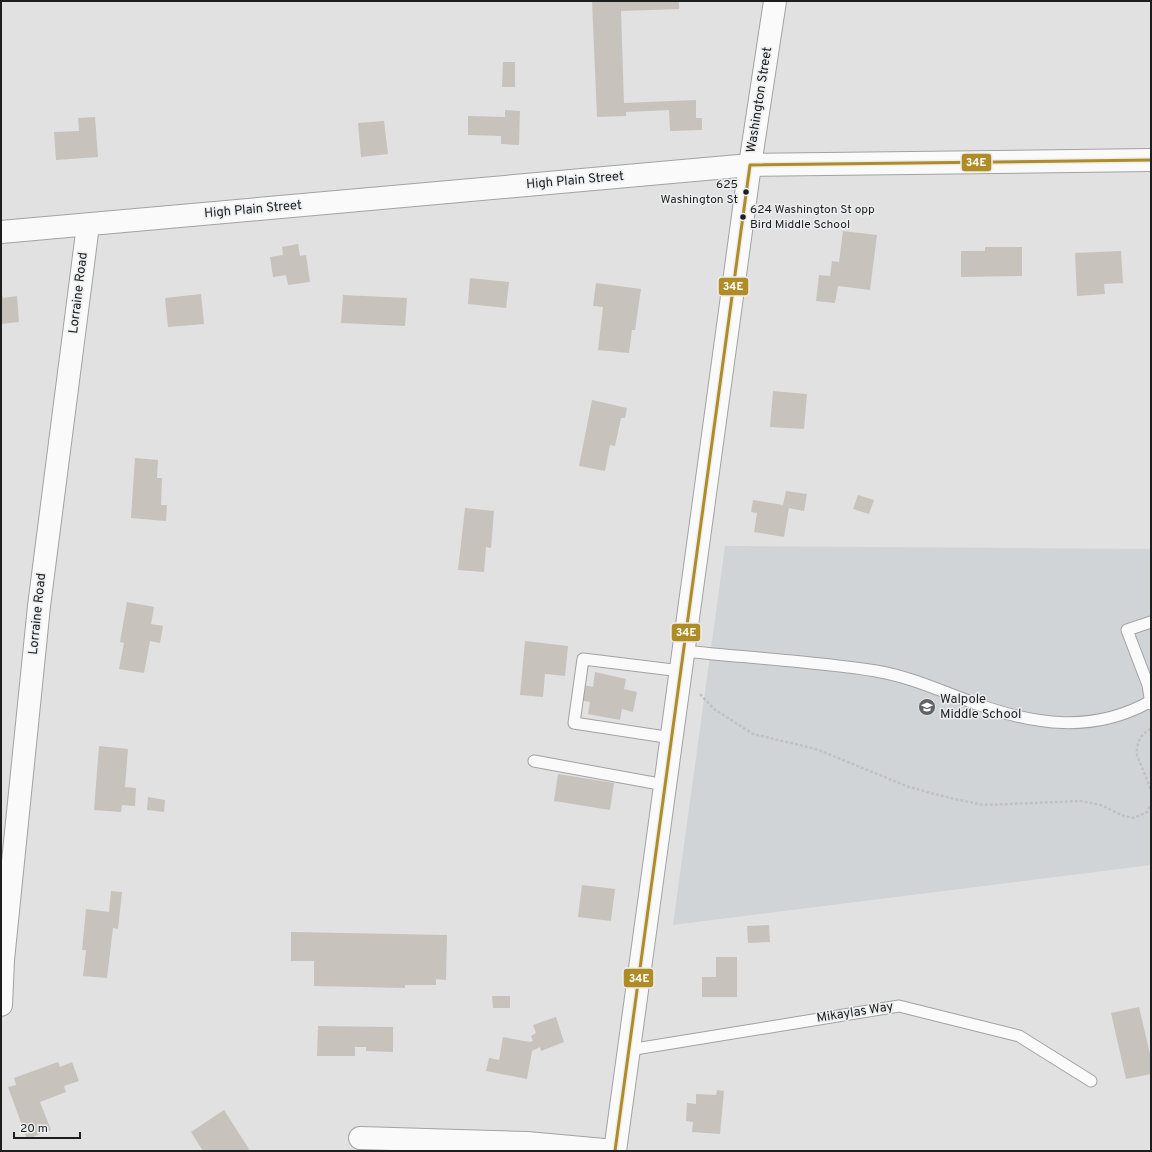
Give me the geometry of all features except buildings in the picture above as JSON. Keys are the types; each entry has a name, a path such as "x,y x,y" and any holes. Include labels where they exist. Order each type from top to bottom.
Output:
{"main road":[{"name":"Washington Street","path":"615,1151 750,165 775,1"},
{"name":"High Plain Street","path":"1,232 750,165 1151,160"},
{"name":"Lorraine Road","path":"1,1005 3,960 39,606 88,225"},
{"path":"360,1138 527,1143 615,1151"}],"lane":[{"path":"672,738 574,723 583,659 682,661 877,671 910,678 974,703 1015,716 1052,723 1095,722 1132,712 1151,702 1148,685 1127,630 1151,622"},
{"path":"534,761 665,785"},
{"name":"Mikaylas Way","path":"629,1050 899,1006 1019,1036 1091,1081"}],"path":[{"path":"700,694 714,709 753,734 816,749 909,787 950,798 984,805 1081,801 1101,805 1124,816 1134,818 1147,812 1151,804"},
{"path":"1151,729 1145,732 1139,740 1136,750 1151,790"}],"shaded area":[{"name":"Walpole Middle School","path":"725,546 1151,549 1151,865 673,925"}],"transit line":[{"name":"34E","path":"615,1151 750,165 1151,160"}],"place":[{"name":"625 Washington St","path":"746,192"},
{"name":"624 Washington St opp Bird Middle School","path":"743,217"},
{"name":"Walpole Middle School","path":"927,707"}]}
